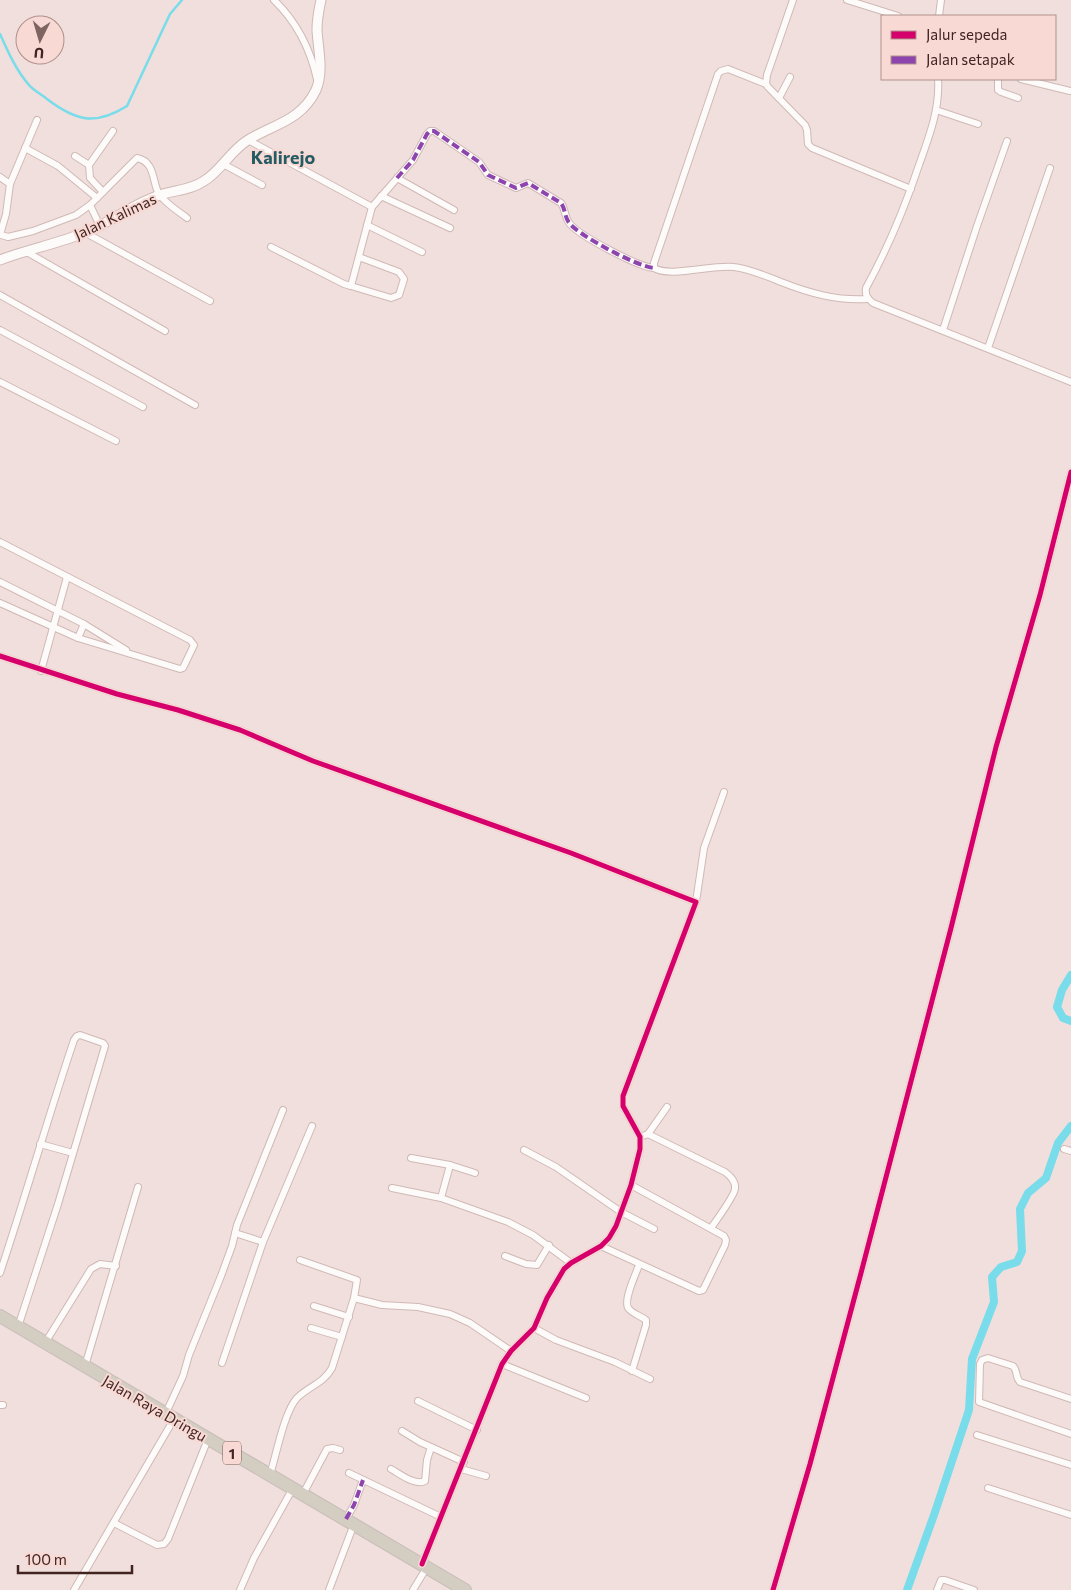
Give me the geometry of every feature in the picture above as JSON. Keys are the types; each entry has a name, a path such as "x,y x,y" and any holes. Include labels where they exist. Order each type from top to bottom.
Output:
{"highway":[{"name":"Jalan Raya Dringu","path":"0,1316 350,1522 425,1561 465,1590"}],"street":[{"path":"274,0 296,24 308,51 318,83"},
{"name":"Jalan Kalimas","path":"0,260 86,232 158,190 189,188 202,183 214,175 239,147 248,140 282,124 298,113 310,100 318,83 320,58 317,29 321,0"},
{"path":"766,84 767,75 793,0"},
{"path":"847,0 895,15"},
{"path":"939,15 941,0"},
{"path":"654,268 654,263 682,184 699,128 718,74 721,71 728,69 766,84 805,125 808,144 812,148 911,189"},
{"path":"779,98 790,78"},
{"path":"938,80 933,126 911,189 885,254 866,288 867,298 873,303 1071,382"},
{"path":"998,80 998,90 1018,98"},
{"path":"1029,80 1046,82 1070,90"},
{"path":"936,110 978,124"},
{"path":"37,120 10,184 6,214 0,235 8,237 76,215 90,205 137,158 142,159 149,167 158,190 187,218"},
{"path":"103,192 90,178 89,165 113,131"},
{"path":"351,286 372,207 413,160 426,134 434,131 479,162 488,175 516,188 525,183 531,185 561,203 564,208 564,217 579,234 640,266 659,270 683,271 731,266 819,295 856,299 867,298"},
{"path":"248,140 372,207"},
{"path":"943,330 1007,141"},
{"path":"25,148 58,166 96,198"},
{"path":"75,156 89,165"},
{"path":"223,164 262,185"},
{"path":"988,348 1050,168"},
{"path":"0,177 10,184"},
{"path":"397,178 454,210"},
{"path":"381,196 450,228"},
{"path":"90,205 99,224"},
{"path":"368,225 422,252"},
{"path":"86,232 210,301"},
{"path":"271,247 344,284 391,298 399,295 404,279 399,272 359,257"},
{"path":"25,251 165,331"},
{"path":"0,295 195,405"},
{"path":"0,330 143,407"},
{"path":"0,382 116,441"},
{"path":"773,1590 810,1464 861,1273 944,956 996,746 1040,595 1071,472"},
{"path":"0,542 190,640 194,645 183,668 180,670 78,638 0,603"},
{"path":"41,671 67,577"},
{"path":"0,582 84,624 135,655"},
{"path":"78,638 84,624"},
{"path":"0,656 41,671 116,694 178,710 240,730 313,761 571,853 696,902"},
{"path":"414,1590 502,1364 511,1351 534,1328 547,1298 564,1269 601,1246 609,1238 616,1226 631,1185 640,1148 640,1137 623,1108 625,1089 696,902 704,848 724,792"},
{"path":"0,1273 74,1040 80,1035 103,1043 105,1046 18,1328"},
{"path":"640,1137 648,1134 667,1107"},
{"path":"74,1590 114,1523 170,1417 189,1355 221,1276 235,1233 283,1110"},
{"path":"222,1363 263,1242 312,1126"},
{"path":"648,1134 731,1177 734,1184 734,1193 711,1228"},
{"path":"40,1144 73,1153"},
{"path":"1064,1149 1071,1151"},
{"path":"524,1150 556,1167 621,1212 654,1229"},
{"path":"411,1158 450,1165 475,1173"},
{"path":"441,1198 450,1165"},
{"path":"601,1246 702,1292 726,1240 724,1236 631,1185"},
{"path":"85,1366 138,1187"},
{"path":"392,1188 441,1198 508,1222 549,1245 571,1263"},
{"path":"235,1233 263,1242"},
{"path":"505,1256 526,1264 536,1265 549,1245"},
{"path":"270,1475 287,1417 296,1400 327,1376 332,1368 349,1317 358,1280 300,1260"},
{"path":"45,1343 91,1269 100,1264 116,1266"},
{"path":"632,1371 646,1325 646,1320 630,1310 627,1304 627,1298 640,1265"},
{"path":"354,1298 382,1305 418,1307 450,1314 470,1323 511,1351"},
{"path":"314,1306 349,1317"},
{"path":"311,1328 342,1337"},
{"path":"534,1328 556,1340 590,1352 650,1379"},
{"path":"1071,1399 1020,1382 1016,1377 1014,1366 988,1358 982,1360 980,1364 979,1402 1071,1434"},
{"path":"502,1364 586,1398"},
{"path":"418,1401 476,1430"},
{"path":"402,1431 462,1466 486,1476"},
{"path":"977,1435 1071,1465"},
{"path":"114,1523 157,1544 164,1544 168,1539 208,1439"},
{"path":"391,1469 416,1482 421,1483 425,1481 431,1447"},
{"path":"240,1590 254,1558 327,1449 340,1450"},
{"path":"349,1473 441,1517"},
{"path":"329,1590 363,1480"},
{"path":"988,1488 1071,1514"},
{"path":"937,1590 942,1580 945,1580 974,1590"}],"waterway":[{"path":"0,34 16,67 33,89 67,112 86,118 95,118 116,112 127,106 170,14 182,0"},
{"path":"1071,975 1062,990 1057,1007 1063,1018 1071,1021"},
{"path":"907,1590 969,1410 972,1359 994,1302 992,1277 1001,1267 1017,1262 1022,1251 1020,1209 1028,1193 1046,1178 1058,1143 1071,1126"}],"marked path":[{"path":"397,178 413,160 427,134 430,131 434,131 479,162 488,175 516,188 528,183 561,203 570,224 585,236 623,257 654,268"},
{"path":"346,1519 354,1505 363,1480"}],"cycle path":[{"path":"773,1590 810,1464 861,1273 996,747 1040,595 1071,472"},
{"path":"0,656 117,694 178,710 240,730 313,761 571,853 696,902 623,1096 623,1106 640,1137 640,1149 631,1185 616,1226 609,1238 601,1246 564,1269 547,1298 534,1328 511,1351 502,1364 422,1564"}],"district":[{"name":"Kalirejo","path":"283,157"}]}
